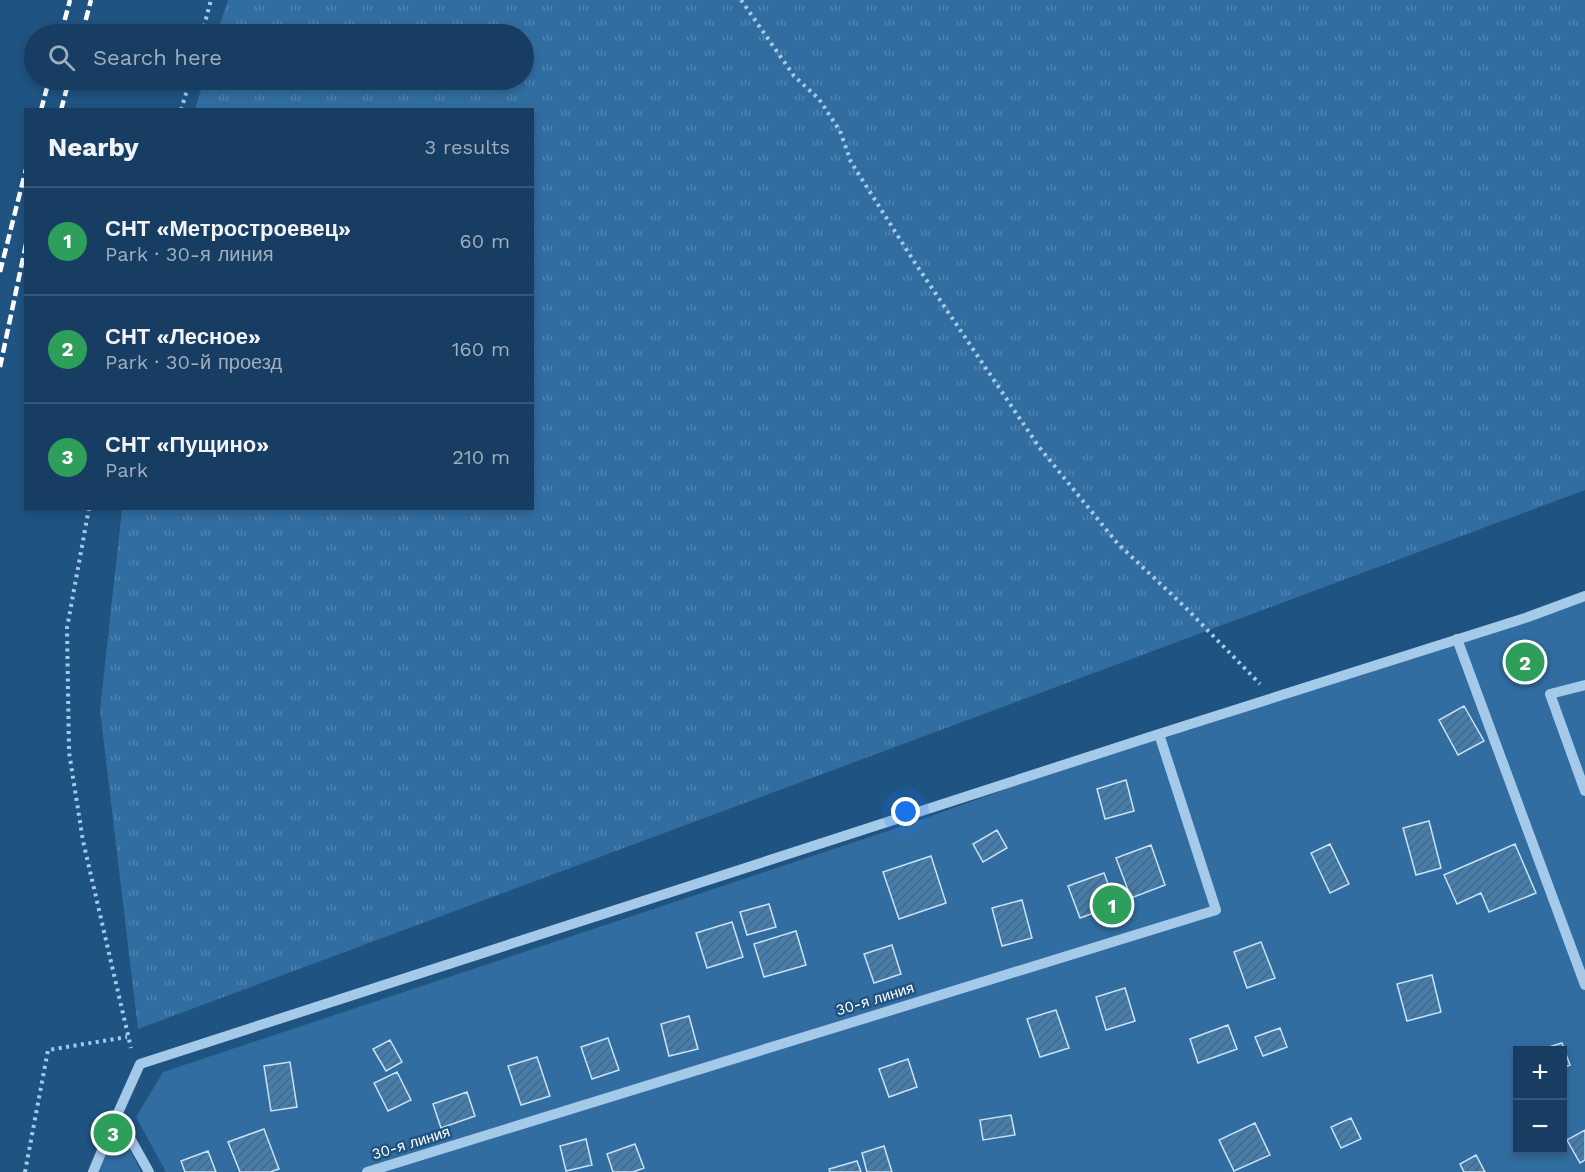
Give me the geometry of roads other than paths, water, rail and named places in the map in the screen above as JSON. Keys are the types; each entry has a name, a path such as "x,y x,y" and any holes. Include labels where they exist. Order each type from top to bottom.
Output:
{"street":[{"path":"93,1172 140,1064 1585,596"},
{"path":"1457,639 1585,985"},
{"path":"1585,685 1550,694 1585,791"},
{"name":"30-я линия","path":"367,1172 1216,910 1160,734"},
{"path":"117,1115 149,1172"}],"railway":[{"path":"64,24 70,0"},
{"path":"85,24 91,0"},
{"path":"42,108 46,90"},
{"path":"62,108 66,90"},
{"path":"0,272 24,177"},
{"path":"0,367 24,253"}],"place":[{"name":"СНТ «Лесное»","path":"1525,662"},
{"name":"СНТ «Метростроевец»","path":"1112,905"},
{"name":"СНТ «Пущино»","path":"113,1133"}]}
